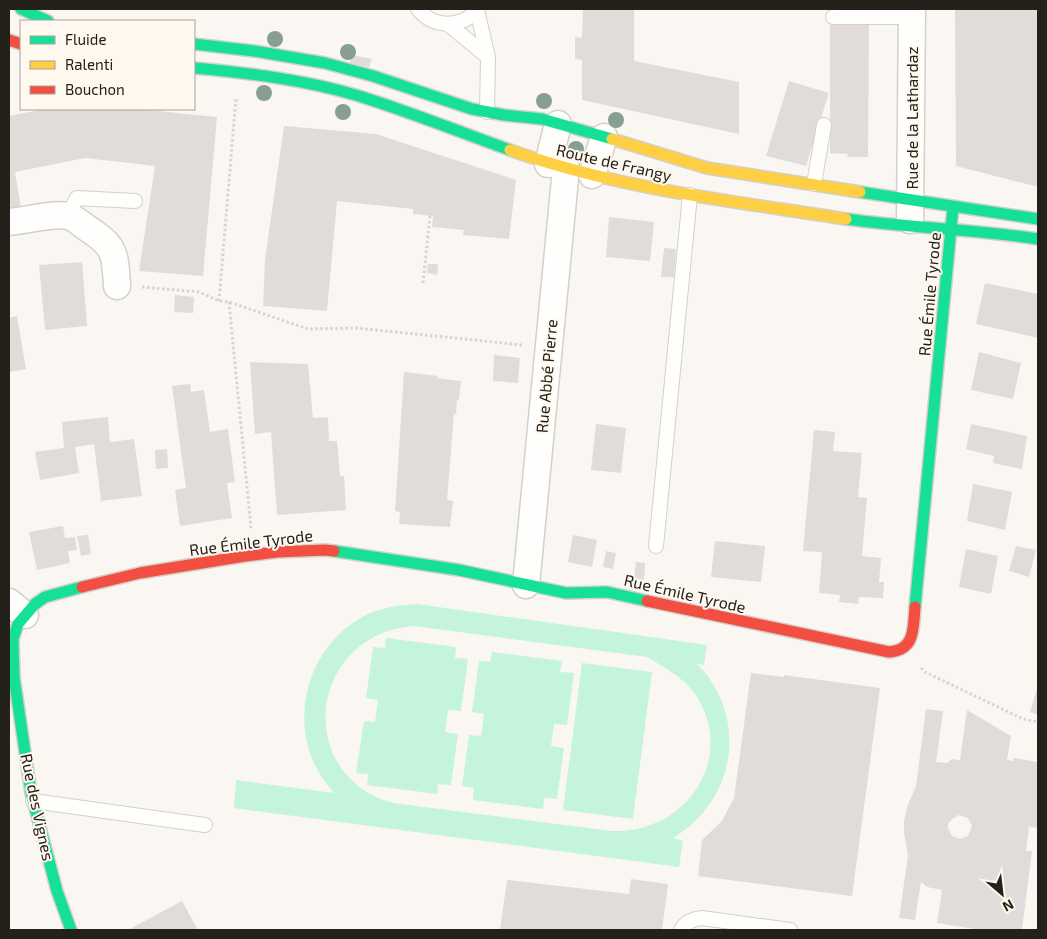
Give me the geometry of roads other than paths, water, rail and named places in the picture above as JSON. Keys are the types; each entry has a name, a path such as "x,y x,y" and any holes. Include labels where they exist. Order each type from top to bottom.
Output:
{"main road":[{"path":"21,9 46,20"},
{"name":"Route de Frangy","path":"195,44 254,51 325,63 373,76 472,109 542,119 707,168 1038,219"},
{"name":"Route de Frangy","path":"195,68 239,72 300,82 359,96 557,166 646,188 810,214 909,226 994,232 1038,239"},
{"name":"Rue Émile Tyrode","path":"17,609 35,604 45,597 67,590 140,573 254,555 325,550 459,570 566,593 608,592 712,616 896,652 909,643 912,633 953,207"},
{"name":"Rue des Vignes","path":"17,609 18,624 13,639 15,687 33,800 57,891 71,930"}],"street":[{"name":"Rue de la Lathardaz","path":"909,226 911,198 912,13"},
{"name":"Rue Abbé Pierre","path":"526,585 549,348 558,124"},
{"path":"592,175 604,137"},
{"path":"9,222 67,216 104,239 109,245 116,261 117,286"}],"lane":[{"path":"418,9 437,23 448,24 469,18 478,9"},
{"path":"478,9 488,56 487,112"},
{"path":"833,17 912,13"},
{"path":"448,24 488,56"},
{"path":"814,184 824,125"},
{"path":"656,546 690,195"},
{"path":"67,216 77,198 135,201"},
{"path":"33,800 205,825"},
{"path":"681,930 685,923 693,919 702,918 790,930"}]}
